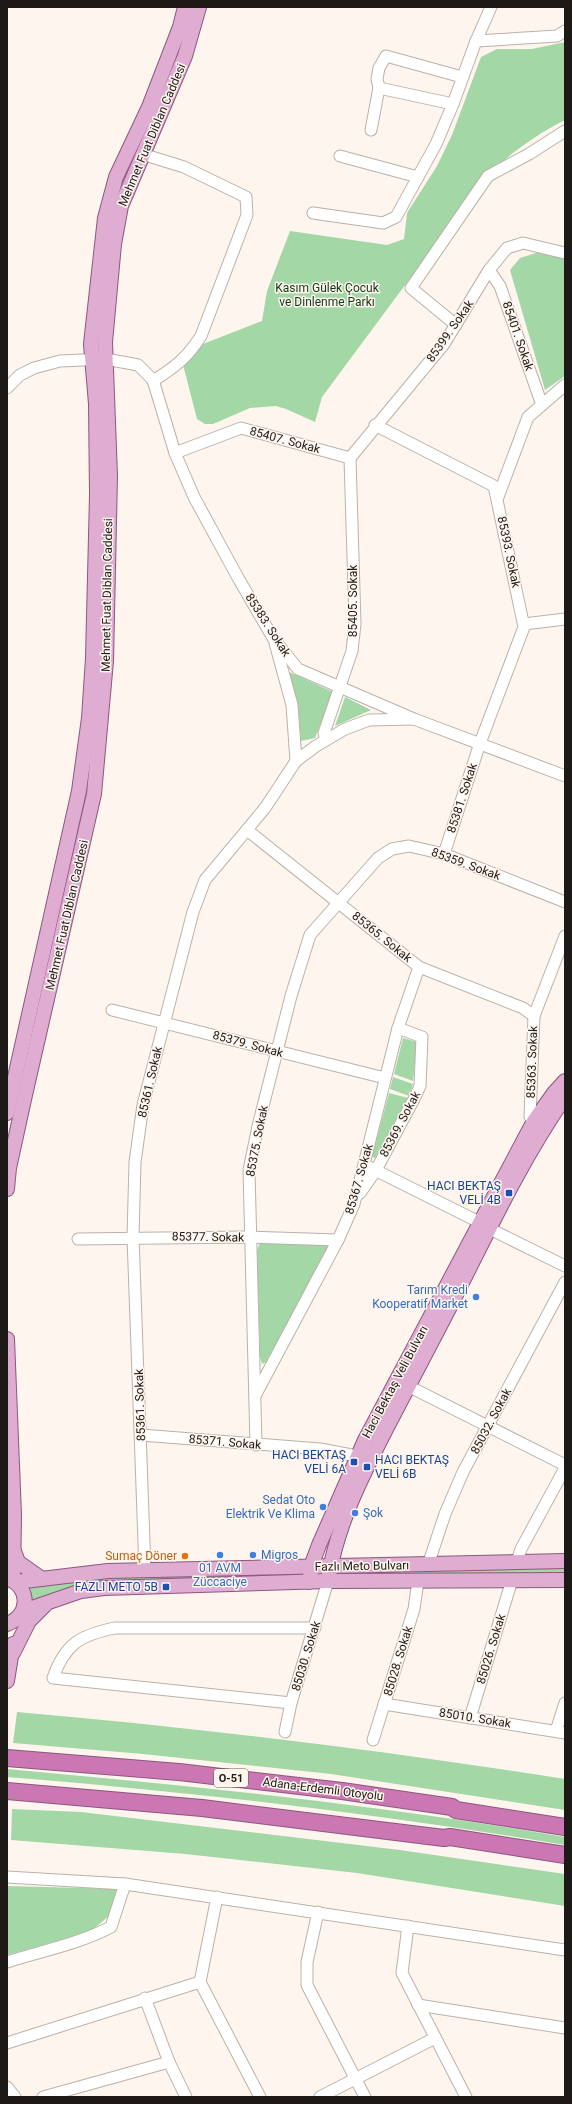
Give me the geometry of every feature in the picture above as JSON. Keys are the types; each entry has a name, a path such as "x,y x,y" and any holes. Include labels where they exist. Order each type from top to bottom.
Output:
{"highway":[{"name":"Adana-Erdemli Otoyolu","path":"8,1758 179,1772 342,1791 452,1807 456,1810 565,1826"},
{"path":"7,1791 202,1808 444,1838 450,1836 565,1855"},
{"path":"452,1807 459,1801 565,1817"},
{"path":"444,1838 450,1846 565,1865"}],"main road":[{"name":"Mehmet Fuat Diblan Caddesi","path":"7,1113 79,791 89,718 93,658 97,495 96,404 91,344 105,218 116,177 149,107 180,27 184,7"},
{"name":"Mehmet Fuat Diblan Caddesi","path":"7,1189 25,1095 94,794 102,719 106,661 110,476 105,342 114,244 121,206 142,154 165,107 185,56 199,7"},
{"name":"Haci Bektaş Veli Bulvarı","path":"328,1581 336,1543 345,1515 367,1467 408,1386 534,1120 554,1093 565,1082"},
{"path":"484,1225 565,1097"},
{"name":"Haci Bektaş Veli Bulvarı","path":"309,1582 312,1566 328,1522 357,1456 484,1225"},
{"path":"7,1339 14,1515 12,1580 24,1595 23,1611 10,1623 13,1653"},
{"path":"13,1549 18,1562 42,1579"},
{"name":"Fazlı Meto Bulvarı","path":"12,1580 42,1579 108,1571 565,1561"},
{"name":"Fazlı Meto Bulvarı","path":"23,1611 81,1591 104,1588 328,1581 565,1580"},
{"path":"7,1681 13,1653 29,1621 48,1602"}],"street":[{"path":"313,213 383,222 396,218 436,144 453,104 476,41 491,7"},
{"path":"476,41 557,36 565,31"},
{"path":"371,130 379,88 377,80 379,68 386,56 462,77"},
{"path":"379,88 453,104"},
{"path":"456,325 411,288 488,176 530,154 565,131"},
{"path":"142,154 184,167 246,197 246,215 200,336 190,353 173,369 153,380"},
{"path":"340,156 418,177"},
{"name":"85399. Sokak","path":"350,458 375,425 444,344 489,270 507,248 523,243 565,253"},
{"name":"85401. Sokak","path":"489,270 500,286 542,405"},
{"name":"85383. Sokak","path":"7,388 20,375 34,368 60,361 106,359 138,365 153,380 176,453 194,497 273,638 298,669 414,719 565,776"},
{"path":"498,497 528,417 565,385"},
{"name":"85393. Sokak","path":"375,425 494,486 498,497 524,624"},
{"name":"85407. Sokak","path":"176,453 241,428 350,458"},
{"name":"85405. Sokak","path":"326,740 324,733 352,651 355,624 350,458"},
{"path":"480,743 524,624 565,619"},
{"path":"273,638 292,704 296,761"},
{"name":"85361. Sokak","path":"144,1570 141,1435 133,1237 135,1162 143,1105 193,912 204,880 265,808 296,761 344,729 369,720 414,719"},
{"name":"85381. Sokak","path":"444,854 480,743"},
{"name":"85365. Sokak","path":"247,830 419,967 523,1008 534,1016"},
{"name":"85359. Sokak","path":"339,903 378,858 392,849 409,846 444,854 565,902"},
{"name":"85375. Sokak","path":"256,1445 249,1170 258,1126 291,996 310,934 339,903"},
{"name":"85363. Sokak","path":"534,1120 530,1117 534,1016 565,936"},
{"name":"85367. Sokak","path":"254,1398 338,1240 354,1204 365,1165 398,1028 419,967"},
{"name":"85379. Sokak","path":"112,1010 385,1078"},
{"name":"85369. Sokak","path":"354,1204 376,1170 420,1086 422,1037 398,1028"},
{"path":"365,1165 565,1266"},
{"name":"85377. Sokak","path":"78,1239 133,1237 338,1240"},
{"name":"85032. Sokak","path":"428,1565 445,1514 463,1472 565,1282"},
{"path":"408,1386 562,1464 565,1468 521,1549 517,1562"},
{"name":"85371. Sokak","path":"141,1435 320,1449 357,1456"},
{"name":"85026. Sokak","path":"470,1718 512,1580"},
{"name":"85030. Sokak","path":"284,1732 291,1703 315,1628 328,1581"},
{"name":"85028. Sokak","path":"373,1740 414,1609 418,1581"},
{"path":"291,1703 53,1678 64,1653 78,1639 93,1632 115,1628 315,1628"},
{"path":"561,1732 565,1703"},
{"name":"85010. Sokak","path":"384,1704 561,1732"},
{"path":"7,1877 125,1884 565,1950"},
{"path":"7,1962 94,1936 111,1927 125,1884"},
{"path":"217,1897 200,1982 260,2097"},
{"path":"318,1912 307,1962 307,1985 365,2097"},
{"path":"408,1926 402,1973 466,2097"},
{"path":"7,2043 145,1998 200,1982"},
{"path":"145,1998 169,2062 186,2097"},
{"path":"418,2005 565,2028"},
{"path":"320,2097 356,2080 435,2038"},
{"path":"43,2097 169,2062"},
{"path":"7,2087 15,2097"}],"green space":[{"name":"Kasım Gülek Çocuk ve Dinlenme Parkı","path":"565,42 565,120 523,145 486,176 322,397 315,422 276,406 250,408 213,424 205,424 197,419 180,353 262,321 267,291 290,231 387,245 404,239 407,213 437,166 452,135 481,57 497,49 532,49"},
{"path":"539,252 565,254 565,376 545,390 510,270 520,258"},
{"path":"287,671 333,692 315,738 301,741 298,703"},
{"path":"345,697 371,710 335,726"},
{"path":"403,1038 417,1042 413,1081 394,1074"},
{"path":"393,1077 413,1084 409,1096 390,1089"},
{"path":"389,1093 408,1098 375,1158 372,1157"},
{"path":"260,1243 330,1245 266,1362 262,1364 260,1357 257,1250"},
{"path":"565,1566 565,1575 337,1576 337,1570"},
{"path":"305,1572 306,1576 231,1580 32,1602 28,1586 99,1578"},
{"path":"17,1712 154,1725 360,1749 565,1779 565,1810 331,1774 143,1754 13,1743"},
{"path":"7,1769 287,1797 426,1815 565,1837 565,1845 426,1823 287,1805 7,1777"},
{"path":"12,1809 81,1812 400,1850 565,1874 565,1906 357,1873 185,1854 11,1840"},
{"path":"7,1886 120,1889 110,1915 90,1932 7,1955"}],"place":[{"name":"HACI BEKTAŞ VELİ 4B","path":"509,1193"},
{"name":"Tarım Kredi Kooperatif Market","path":"476,1297"},
{"name":"HACI BEKTAŞ VELİ 6A","path":"354,1462"},
{"name":"HACI BEKTAŞ VELİ 6B","path":"367,1467"},
{"name":"Sedat Oto Elektrik Ve Klima","path":"323,1507"},
{"name":"Şok","path":"355,1513"},
{"name":"01 AVM Züccaciye","path":"220,1555"},
{"name":"Migros","path":"253,1555"},
{"name":"Sumaç Döner","path":"185,1556"},
{"name":"FAZLI METO 5B","path":"166,1587"}]}
